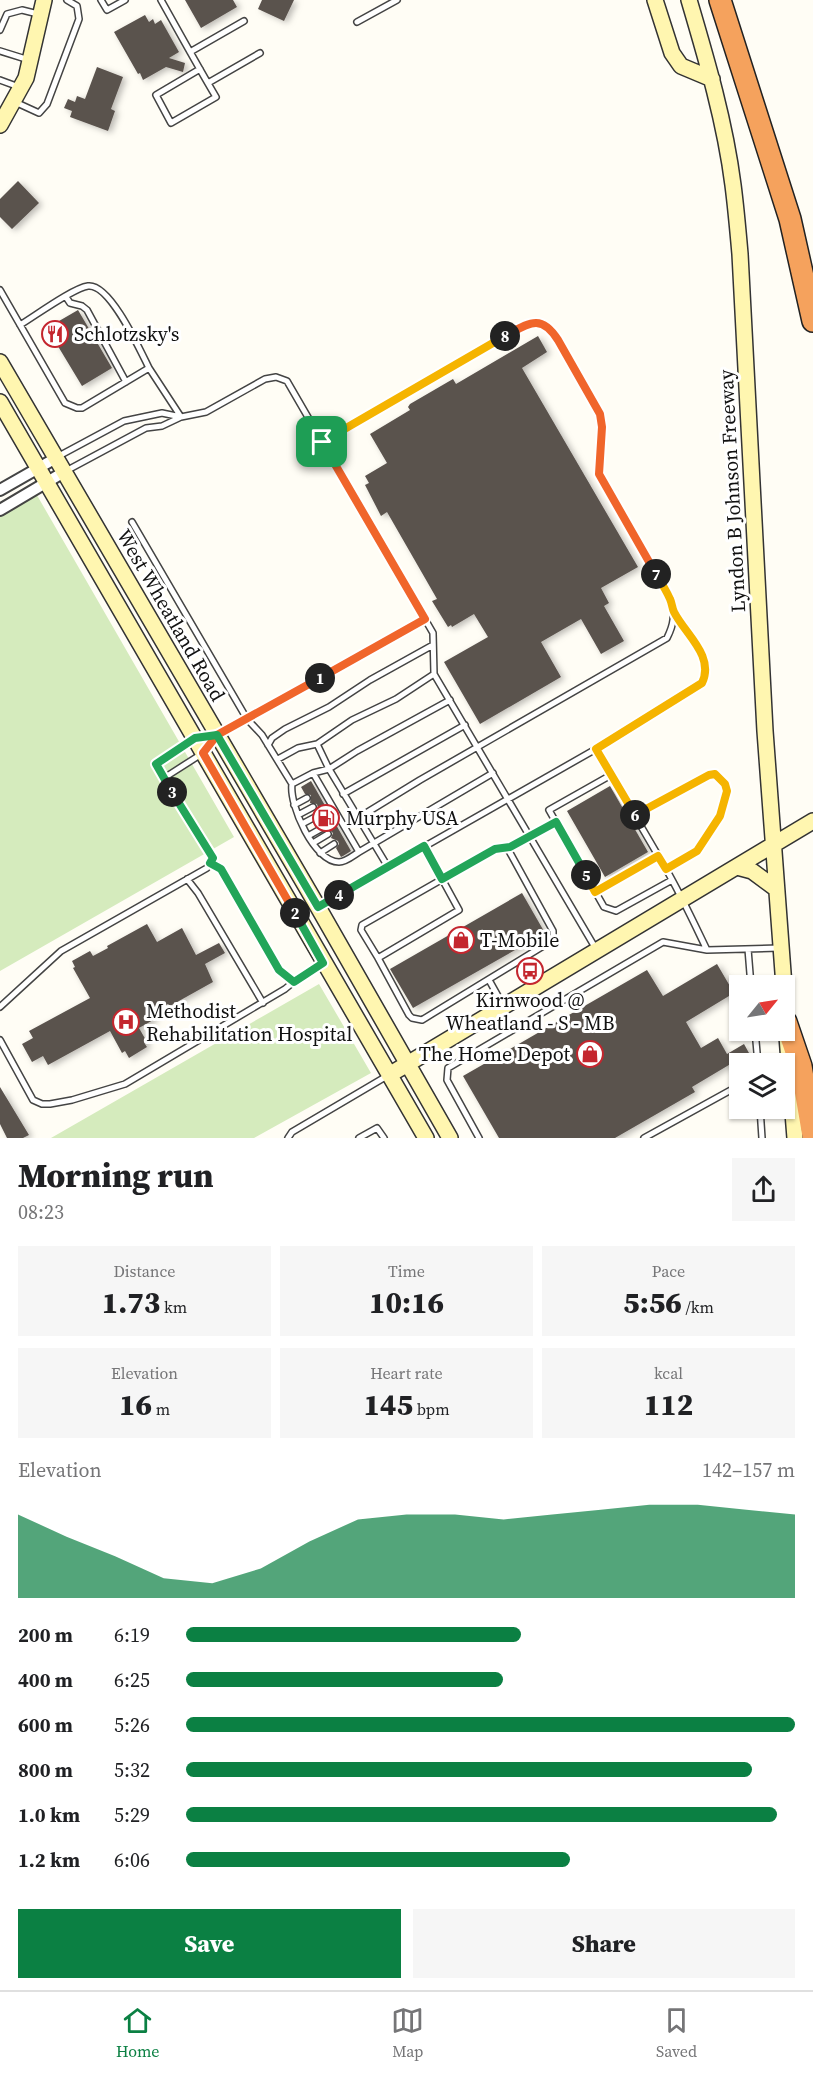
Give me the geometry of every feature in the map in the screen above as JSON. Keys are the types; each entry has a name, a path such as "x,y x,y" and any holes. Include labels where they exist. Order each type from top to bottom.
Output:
{"highway":[{"path":"720,0 790,219 813,321"},
{"path":"792,1041 801,1066 813,1136"}],"main road":[{"path":"654,0 672,53 681,66 712,79"},
{"name":"Lyndon B Johnson Freeway","path":"689,0 712,79 733,184 740,254 772,846 783,975"},
{"path":"0,125 26,78 42,7"},
{"name":"West Wheatland Road","path":"0,362 450,1138"},
{"path":"0,402 426,1138"},
{"path":"389,1075 812,821"},
{"path":"737,867 752,871 775,888"},
{"path":"793,1119 795,1138"}],"street":[{"path":"0,490 56,458"},
{"path":"0,510 64,472"}],"lane":[{"path":"0,80 39,113 47,104 79,19 77,6 67,0"},
{"path":"101,0 107,10 125,0"},
{"path":"161,0 216,97 171,123 156,95 200,69"},
{"path":"357,22 397,0"},
{"path":"0,30 7,14 42,7"},
{"path":"190,52 244,21"},
{"path":"0,51 30,61"},
{"path":"208,83 260,53"},
{"path":"20,325 88,286 100,288 112,301 149,368 180,417"},
{"path":"0,290 64,403 82,408 149,368"},
{"path":"66,297 70,303 87,310 126,382"},
{"path":"318,907 596,749 702,683 706,675 697,642 675,612 671,600 599,474 602,435 600,414 551,328 542,323 531,322 322,442"},
{"path":"64,472 146,428 162,426 180,417 206,412 265,379 276,377 287,381 433,633 434,674 597,951"},
{"path":"56,458 124,422 162,413 180,417"},
{"path":"132,522 247,719 278,759 292,784 291,793 294,805 308,836 320,853 329,860 343,862 493,773"},
{"path":"358,818 667,638 673,625 675,612"},
{"path":"0,1007 61,951 207,868 213,858 156,764 195,738 217,735 425,619"},
{"path":"268,745 272,738 285,729 329,707 370,680 433,645"},
{"path":"278,759 298,748 317,744 351,720 396,699 434,674"},
{"path":"292,784 313,772 329,769 450,700"},
{"path":"343,794 465,724"},
{"path":"164,778 203,753 217,735"},
{"path":"317,744 343,794 388,867"},
{"path":"596,749 683,899 707,950"},
{"path":"313,772 320,791 347,837 359,852"},
{"path":"635,816 709,775 715,774 725,784 727,791 720,816 697,851 666,869"},
{"path":"611,775 549,810 603,907 616,911 672,880"},
{"path":"294,805 307,798"},
{"path":"298,815 313,807"},
{"path":"302,824 317,816"},
{"path":"510,847 509,850 554,936 549,944 422,1020 417,1020 409,1015 361,930 362,925 495,849 510,847 556,822"},
{"path":"308,836 324,827"},
{"path":"313,843 328,834"},
{"path":"320,853 334,844"},
{"path":"378,958 459,910 424,846"},
{"path":"595,892 658,856"},
{"path":"210,863 221,869 279,970 294,982"},
{"path":"187,879 203,901 262,1003"},
{"path":"478,1138 447,1080 448,1068 663,942 707,950 781,948"},
{"path":"748,949 751,975"},
{"path":"0,1040 33,1100 42,1104 50,1104 72,1100 124,1084 285,990 323,963"},
{"path":"489,980 504,1006"},
{"path":"288,1138 292,1132 389,1075"},
{"path":"644,1138 729,1091"},
{"path":"761,1119 762,1138"},
{"path":"359,1138 377,1128 384,1138"}],"green space":[{"path":"34,490 234,837 0,971 0,509"},
{"path":"319,984 371,1073 254,1138 51,1138"}],"building":[{"path":"185,0 233,0 237,7 201,28"},
{"path":"262,0 294,0 284,21 258,9"},
{"path":"145,15 149,22 153,19 155,24 161,20 179,52 169,58 185,63 183,72 166,67 143,80 140,73 138,74 114,32"},
{"path":"97,67 123,77 111,109 115,111 108,131 70,117 72,111 64,108 68,99 75,102 77,96 85,99"},
{"path":"18,181 39,203 12,229 0,217 0,199"},
{"path":"78,310 112,368 82,386 47,328"},
{"path":"538,336 547,352 522,368 638,567 601,588 609,603 604,606 624,641 601,654 581,619 541,642 561,677 480,724 444,662 488,637 474,614 448,627 432,601 437,599 387,512 381,516 365,485 369,483 365,476 387,463 370,434 410,410 408,407 410,404 453,379 456,384"},
{"name":"Murphy USA","path":"311,781 351,851 341,857 336,848 338,841 331,838 333,833 328,829 328,824 321,823 321,813 315,811 318,808 317,804 310,803 311,795 305,794 301,787"},
{"path":"610,786 648,852 605,877 567,811"},
{"path":"522,893 545,933 413,1008 390,969"},
{"path":"147,924 157,942 182,928 196,955 219,943 225,953 205,964 213,982 170,1006 168,1004 151,1013 155,1019 139,1028 147,1042 145,1044 147,1047 129,1058 125,1051 122,1053 110,1031 48,1065 43,1056 32,1062 22,1044 33,1038 29,1031 90,998 73,968 75,967 72,961 90,951 93,956"},
{"name":"The Home Depot","path":"717,964 729,984 729,996 686,1022 701,1048 718,1038 727,1054 744,1044 749,1053 729,1053 729,1065 692,1087 695,1092 615,1138 499,1138 463,1076 647,970 663,996"},
{"path":"0,1087 29,1135 23,1138 7,1138 0,1124"}],"place":[{"name":"Schlotzsky's","path":"55,334"},
{"name":"Murphy USA","path":"326,818"},
{"name":"T-Mobile","path":"461,940"},
{"name":"Kirnwood @ Wheatland - S - MB","path":"530,971"},
{"name":"Methodist Rehabilitation Hospital","path":"126,1022"},
{"name":"The Home Depot","path":"590,1054"}],"route":[{"path":"322,442 425,619 217,735 203,753 323,963 294,982 279,970 221,869 210,863 213,858 156,764 195,738 217,735 318,907 424,846 442,879 495,849 510,847 556,822 595,892 658,856 666,869 697,851 720,816 725,803 727,791 721,779 715,774 709,775 635,816 596,749 702,683 706,675 697,642 675,612 671,600 599,474 602,442 600,414 551,328 542,323 531,322 322,442"}]}
